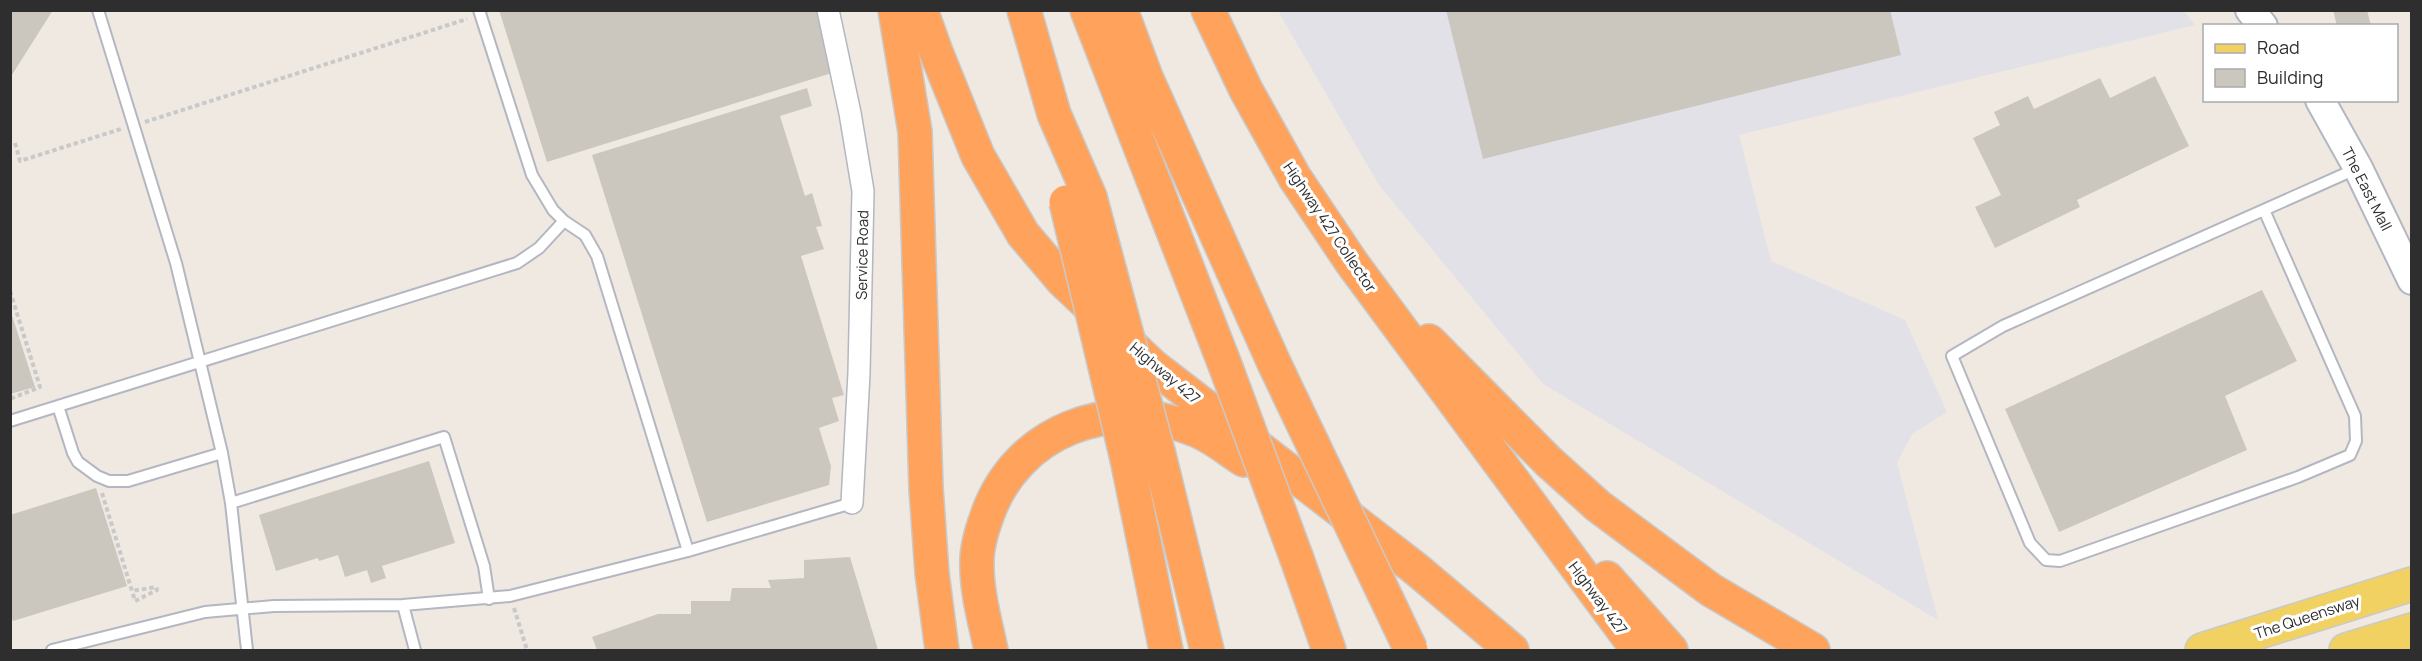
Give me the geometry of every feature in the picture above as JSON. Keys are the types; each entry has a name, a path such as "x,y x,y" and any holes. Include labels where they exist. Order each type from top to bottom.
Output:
{"highway":[{"path":"895,10 915,132 927,488 932,573 942,651"},
{"name":"Highway 427","path":"921,10 978,156 1023,234 1062,281 1153,366 1416,569 1512,651"},
{"path":"1024,10 1078,200 1159,455 1207,651"},
{"path":"1088,10 1225,365 1329,651"},
{"path":"1121,10 1146,77 1274,363 1412,651"},
{"name":"Highway 427 Collector","path":"1208,10 1246,90 1295,178 1352,263 1473,429"},
{"path":"1078,200 1166,651"},
{"path":"1352,263 1548,461 1598,506 1711,590 1813,651"},
{"path":"991,651 982,608 977,561 979,543 993,499 1003,481 1036,447 1058,432 1085,421 1112,417 1143,417 1195,429 1416,569"},
{"path":"1473,429 1671,651"},
{"name":"Highway 427","path":"1473,429 1638,651"}],"main road":[{"path":"2250,10 2261,24"},
{"name":"The East Mall","path":"2321,102 2358,168 2412,280"},
{"name":"The Queensway","path":"2202,651 2412,584"},
{"path":"2346,651 2412,630"}],"street":[{"name":"Service Road","path":"828,10 864,191 859,373 852,503"}],"lane":[{"path":"98,10 176,263 222,453 231,503 248,651"},
{"path":"480,13 532,175 553,210 564,221 585,235 597,256 688,552"},
{"path":"2264,210 2355,416 2356,441 2350,455 2298,477 2060,561 2046,560 2030,543 1952,356 2003,326 2358,168"},
{"path":"10,422 517,263 539,248 564,221"},
{"path":"58,406 78,462 97,476 109,481 128,481 222,453"},
{"path":"231,503 444,437 484,566 489,599"},
{"path":"52,651 205,612 243,608 403,605 510,596 688,552 852,503"},
{"path":"403,605 415,651"}],"path":[{"path":"15,143 20,161 480,13"},
{"path":"10,291 40,387 10,399"},
{"path":"97,476 135,601 157,590 156,587 132,591"},
{"path":"510,596 527,651"}],"shaded area":[{"path":"2183,10 2195,25 1739,135 1771,261 1905,320 1947,412 1912,434 1897,463 1938,620 1543,384 1379,185 1278,11"}],"building":[{"path":"10,10 53,10 10,78"},
{"path":"499,10 816,10 835,72 547,162"},
{"path":"1446,10 1890,10 1901,55 1483,159"},
{"path":"2333,10 2367,10 2370,24 2336,24"},
{"path":"2155,76 2189,146 2077,200 2080,207 1995,248 1975,207 2001,195 1973,138 2000,125 1994,112 2028,96 2034,109 2100,78 2110,98"},
{"path":"807,88 812,106 780,116 805,196 812,193 822,226 816,227 824,249 801,256 844,395 832,398 839,421 819,428 831,466 829,485 707,522 592,155"},
{"path":"2262,290 2297,361 2225,396 2247,450 2059,532 2005,409"},
{"path":"10,309 35,387 10,394"},
{"path":"429,461 455,543 382,566 386,578 371,583 367,570 345,577 338,555 319,561 318,558 276,571 259,515"},
{"path":"96,488 127,586 13,621 10,614 10,515"},
{"path":"850,557 878,650 597,650 592,637 658,614 691,614 691,601 730,601 732,588 771,588 768,580 804,578 804,560"}]}
